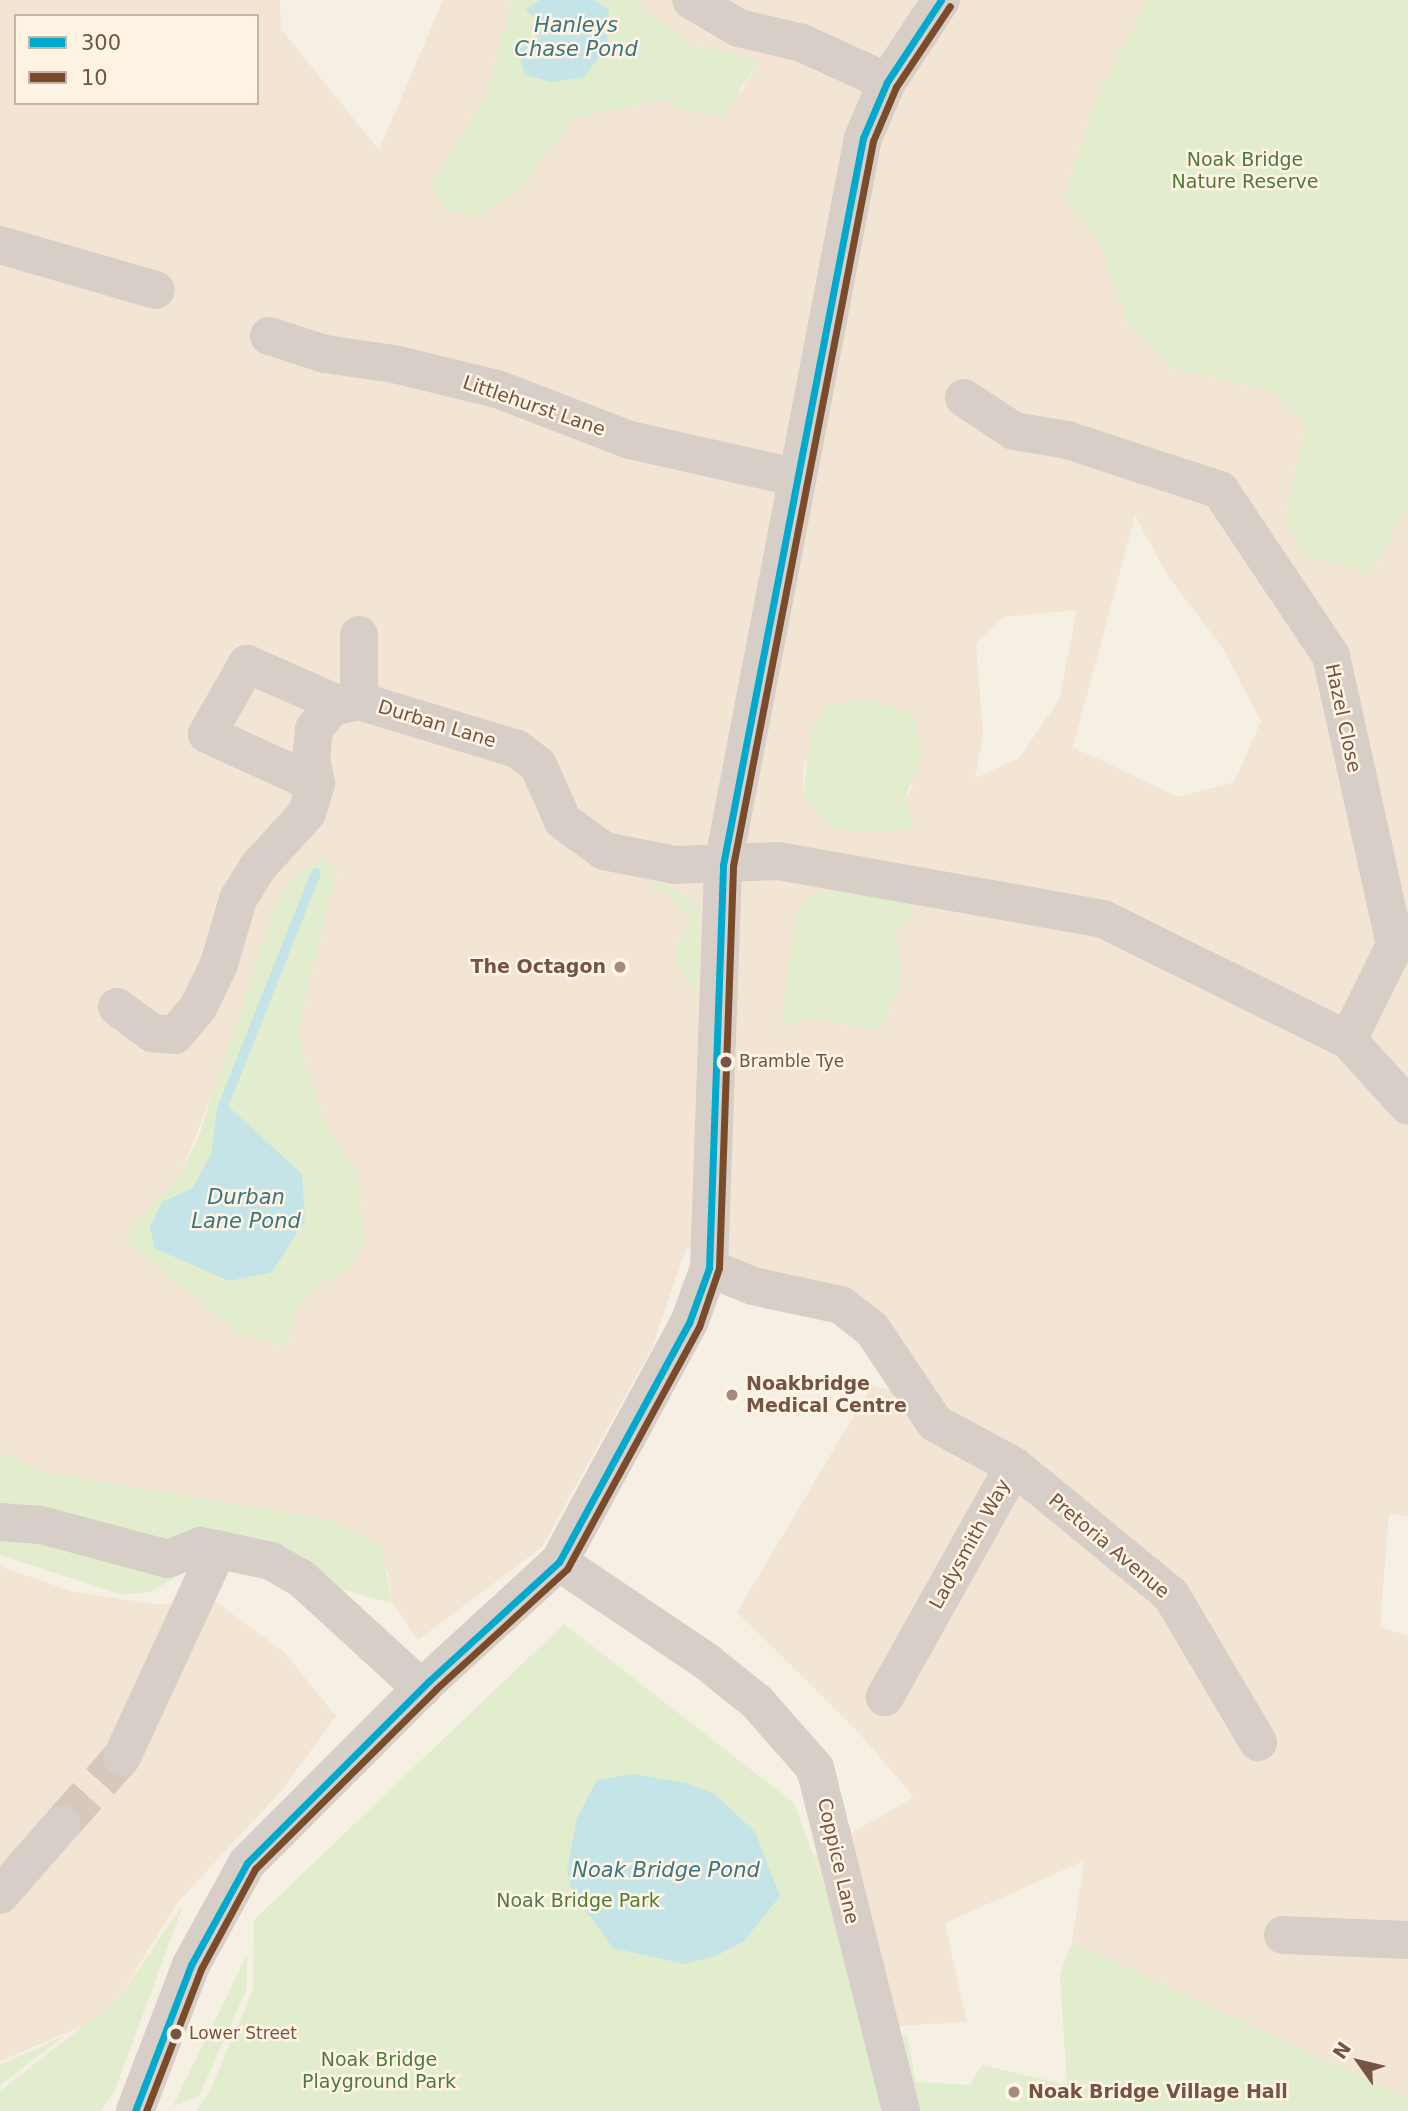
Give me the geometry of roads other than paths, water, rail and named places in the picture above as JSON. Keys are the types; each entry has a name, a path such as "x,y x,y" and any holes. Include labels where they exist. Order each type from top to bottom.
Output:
{"street":[{"path":"691,0 739,28 802,43 887,82"},
{"path":"135,2111 191,1965 247,1863 422,1689 559,1562 663,1376 709,1268 723,865 863,138 887,82 941,0"},
{"path":"0,245 156,290"},
{"name":"Littlehurst Lane","path":"269,336 325,354 394,364 497,389 630,440 798,478"},
{"name":"Hazel Close","path":"964,398 1014,431 1067,440 1220,490 1331,656 1395,945 1348,1040"},
{"path":"117,1007 152,1032 175,1035 200,1006 219,964 238,899 257,868 307,813 316,784 311,759 314,729 332,707 349,703 359,635"},
{"name":"Durban Lane","path":"316,784 207,734 247,664 349,703 517,749 538,765 563,821 604,851 675,865 723,865"},
{"path":"723,865 778,861 1103,919 1348,1040 1408,1106"},
{"name":"Ladysmith Way","path":"709,1268 753,1286 841,1305 872,1329 935,1423 1014,1466 885,1697"},
{"name":"Pretoria Avenue","path":"1014,1466 1171,1595 1258,1742"},
{"path":"0,1522 41,1525 168,1559 201,1546 271,1561 301,1578 422,1689"},
{"path":"121,1757 218,1549"},
{"name":"Coppice Lane","path":"559,1562 697,1655 757,1702 815,1768 901,2111"},
{"path":"0,1895 62,1824"},
{"path":"1283,1935 1408,1940"}],"water":[{"name":"Hanleys Chase Pond","path":"540,0 594,0 609,10 607,47 584,77 552,82 525,75 517,51 548,26 525,10"},
{"name":"Durban Lane Pond","path":"230,1108 302,1174 305,1221 272,1272 229,1281 154,1248 150,1227 162,1202 193,1188 211,1153 217,1110"},
{"name":"Noak Bridge Pond","path":"633,1774 686,1783 715,1794 755,1832 780,1896 744,1941 716,1956 684,1964 613,1948 572,1892 567,1871 577,1818 597,1780"}],"waterway":[{"path":"222,1109 316,873"}],"tunnel":[{"path":"62,1824 122,1757"}],"place":[{"name":"The Octagon","path":"620,967"},
{"name":"Bramble Tye","path":"726,1062"},
{"name":"Noakbridge Medical Centre","path":"732,1395"},
{"name":"Lower Street","path":"176,2034"},
{"name":"Noak Bridge Village Hall","path":"1014,2092"}],"park label":[{"name":"Noak Bridge Nature Reserve","path":"1245,171"},
{"name":"Noak Bridge Park","path":"578,1901"},
{"name":"Noak Bridge Playground Park","path":"379,2071"}]}
